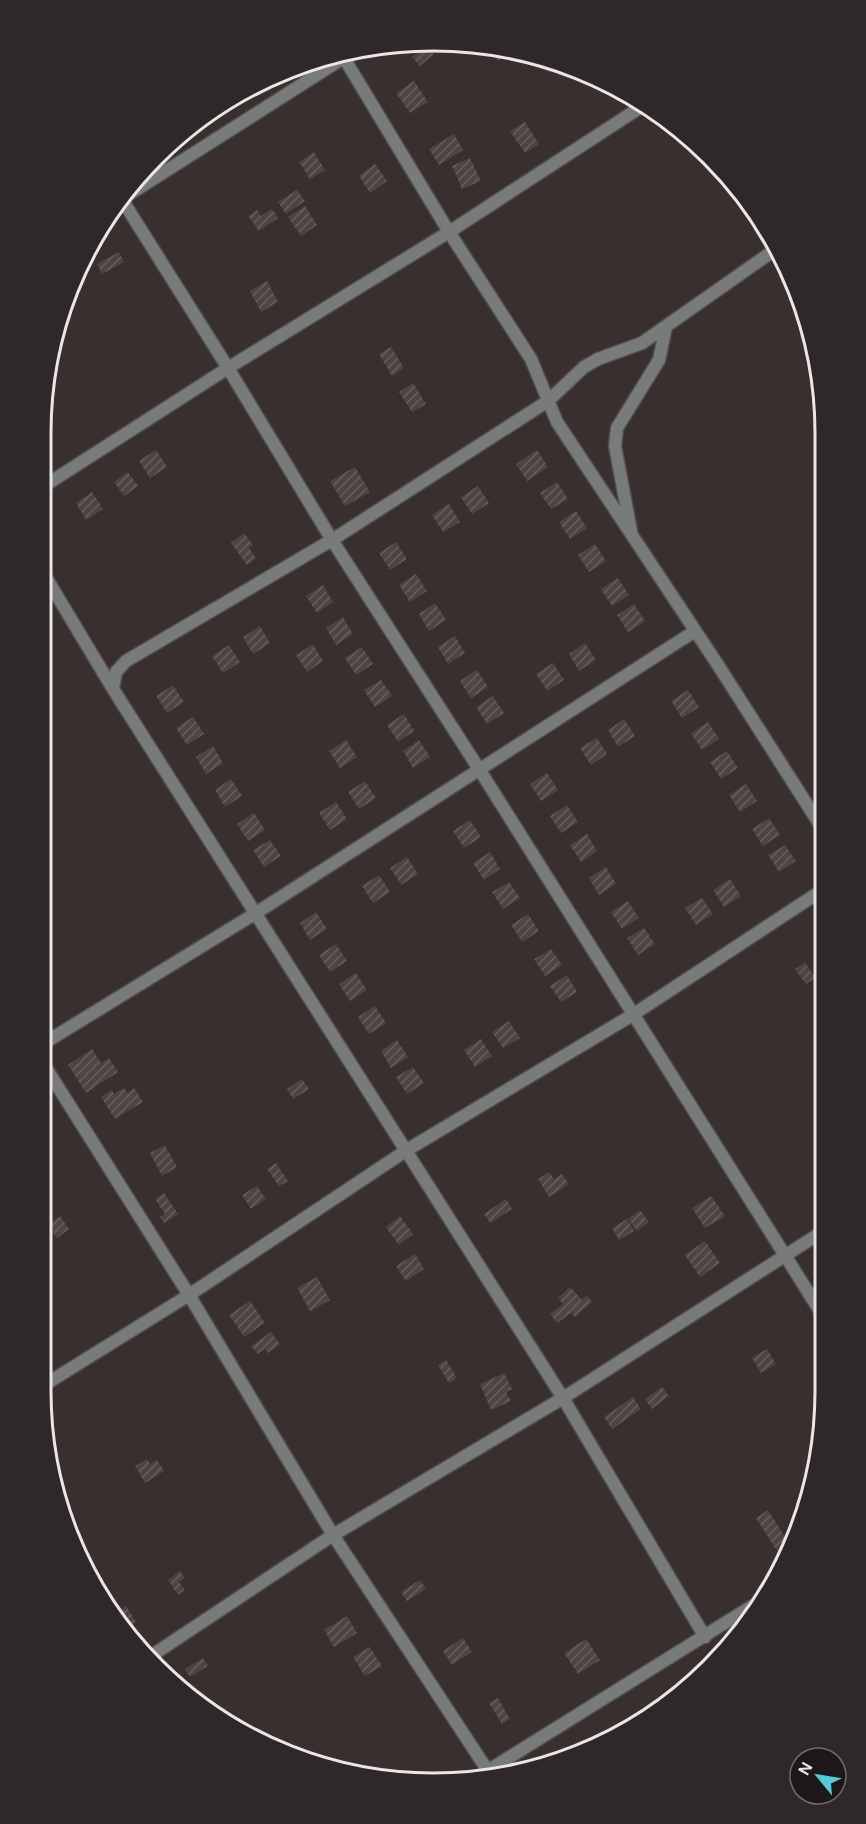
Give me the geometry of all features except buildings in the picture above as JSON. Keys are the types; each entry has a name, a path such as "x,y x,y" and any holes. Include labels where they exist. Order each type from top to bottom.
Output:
{"street":[{"path":"347,61 449,232 531,359 557,422 815,817"},
{"path":"142,186 325,67"},
{"path":"51,481 228,368 449,232 637,110"},
{"path":"125,207 228,368 332,540 815,1303"},
{"path":"113,689 116,672 126,661 332,540 548,401 584,367 598,359 642,343 770,254"},
{"path":"632,538 615,446 617,428 659,360 666,327"},
{"path":"51,587 113,689 563,1398 705,1637"},
{"path":"51,1038 256,913 695,631"},
{"path":"51,1380 189,1295 407,1150 634,1014 815,896"},
{"path":"51,1077 189,1295 333,1535 487,1769"},
{"path":"155,1653 333,1535 563,1398 815,1236"},
{"path":"492,1769 746,1610"}]}
